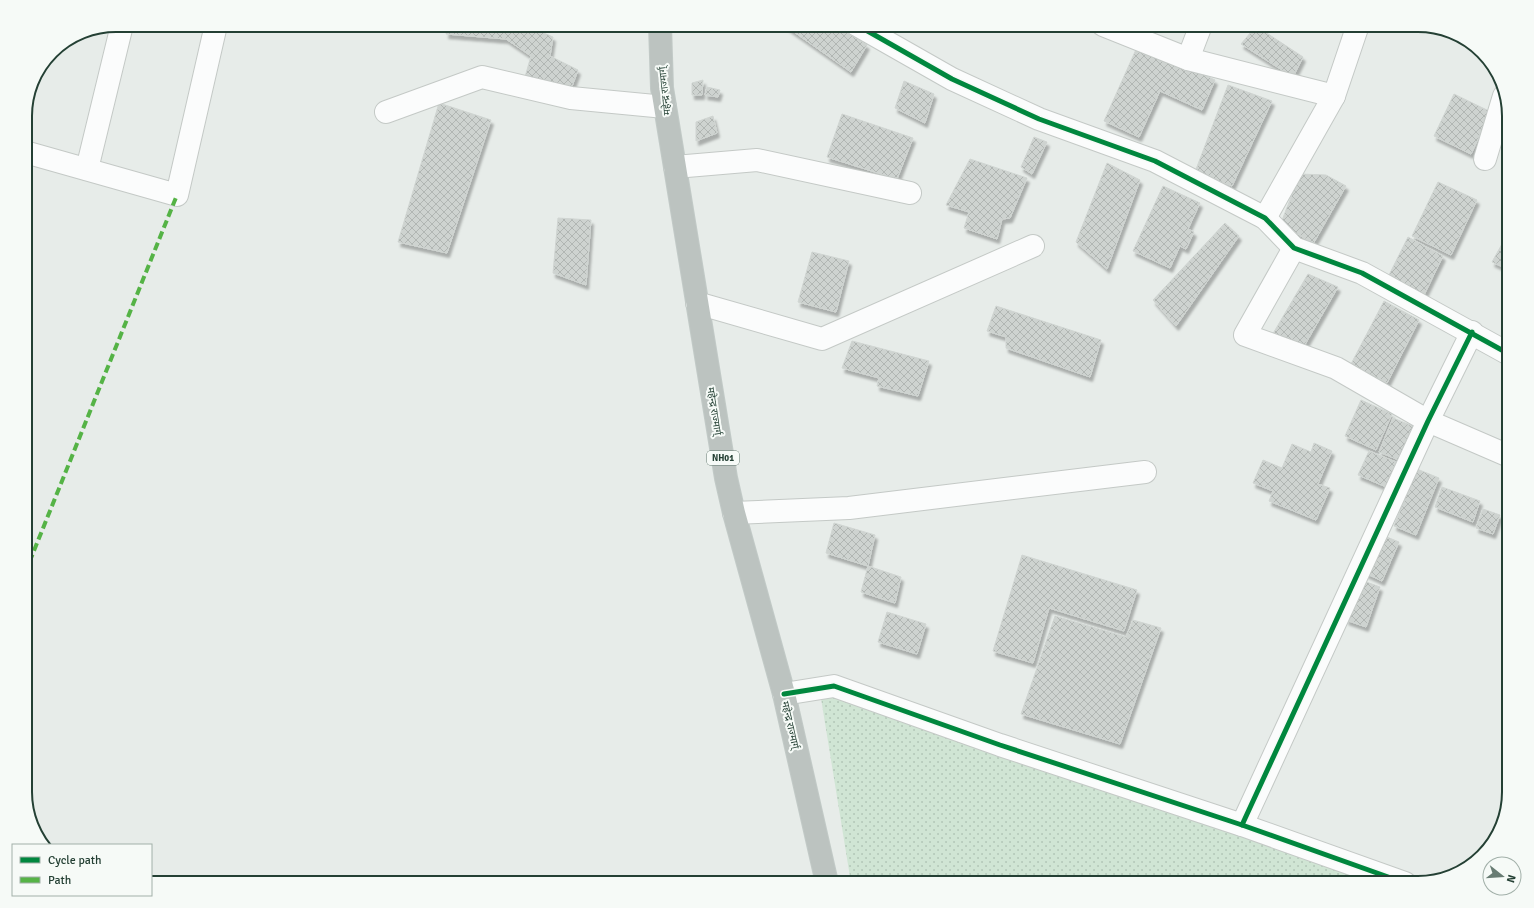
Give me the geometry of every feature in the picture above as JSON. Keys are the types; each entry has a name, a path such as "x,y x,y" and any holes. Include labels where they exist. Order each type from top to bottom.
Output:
{"highway":[{"name":"महेन्द्र राज्मार्ग्","path":"660,32 662,88 697,303 734,514 784,694 826,876"}],"street":[{"path":"87,169 120,32"},
{"path":"32,154 177,195 214,32"},
{"path":"869,32 952,79 1039,119 1155,161 1264,218 1294,248 1362,273 1472,332 1502,350"},
{"path":"1120,32 1188,59 1334,96"},
{"path":"1188,59 1198,32"},
{"path":"1264,218 1334,96 1356,32"},
{"path":"386,112 482,77 571,98 665,107"},
{"path":"1485,159 1501,106"},
{"path":"675,167 757,160 910,193"},
{"path":"697,303 822,339 1033,246"},
{"path":"1294,248 1245,335 1336,368 1428,421 1502,453"},
{"path":"1242,825 1428,421 1472,332"},
{"path":"734,514 849,508 1145,472"},
{"path":"784,694 834,686 1000,745 1242,825 1385,876"}],"green space":[{"path":"819,686 1360,876 850,876"}],"building":[{"path":"446,32 541,32 553,37 550,56 578,70 570,92 525,77 531,56 506,39 446,34"},
{"path":"794,32 846,32 867,45 851,72"},
{"path":"1251,32 1265,32 1303,57 1293,77 1241,44"},
{"path":"1138,45 1215,80 1202,110 1160,91 1139,137 1104,121"},
{"path":"703,80 702,95 692,95 692,83"},
{"path":"904,81 934,94 925,123 895,108"},
{"path":"1228,85 1272,101 1232,186 1195,172"},
{"path":"707,87 720,90 718,97 705,95"},
{"path":"1454,94 1491,112 1471,154 1434,136"},
{"path":"439,103 491,120 447,253 398,242"},
{"path":"842,114 913,138 897,179 827,157"},
{"path":"713,116 717,133 696,141 696,122"},
{"path":"1034,137 1047,142 1032,174 1021,167"},
{"path":"970,159 1027,178 1010,218 1002,219 997,239 964,228 969,212 946,205"},
{"path":"1107,163 1140,180 1107,269 1076,242"},
{"path":"1300,174 1326,175 1346,186 1313,244 1281,223"},
{"path":"1438,182 1477,200 1451,255 1412,236"},
{"path":"1163,186 1200,203 1188,229 1194,232 1186,249 1180,246 1170,268 1133,251"},
{"path":"558,218 591,220 586,285 553,273"},
{"path":"1225,223 1239,236 1176,326 1153,300"},
{"path":"1408,237 1443,256 1424,295 1388,277"},
{"path":"1502,244 1502,267 1492,262"},
{"path":"812,252 849,261 836,312 798,302"},
{"path":"1308,274 1338,287 1303,348 1271,337"},
{"path":"1384,301 1419,320 1387,383 1351,364"},
{"path":"996,306 1101,340 1090,377 1006,348 1006,337 987,331"},
{"path":"852,341 929,361 918,396 877,386 879,378 842,368"},
{"path":"1361,400 1392,414 1376,450 1345,436"},
{"path":"1393,418 1420,429 1406,463 1379,452"},
{"path":"1314,443 1332,451 1318,484 1330,488 1316,520 1269,501 1273,491 1253,483 1263,460 1282,468 1292,444 1311,452"},
{"path":"1369,451 1401,464 1391,489 1358,475"},
{"path":"1417,469 1439,478 1416,535 1394,526"},
{"path":"1442,487 1480,501 1473,522 1435,507"},
{"path":"1483,509 1500,515 1493,534 1476,528"},
{"path":"834,523 875,535 868,566 826,553"},
{"path":"1382,535 1399,542 1382,581 1365,573"},
{"path":"1022,555 1137,590 1124,631 1049,608 1033,663 993,651"},
{"path":"868,566 901,577 895,603 861,592"},
{"path":"1361,580 1380,587 1366,627 1346,620"},
{"path":"887,612 926,624 917,654 878,642"},
{"path":"1055,616 1126,637 1133,620 1161,628 1120,744 1021,714"}],"marked path":[{"path":"32,556 177,195"}],"cycle path":[{"path":"869,32 952,79 1039,119 1155,161 1265,218 1294,248 1362,273 1502,350"},
{"path":"1242,825 1428,421 1472,332"},
{"path":"784,694 834,686 1000,745 1242,825 1385,876"}]}
